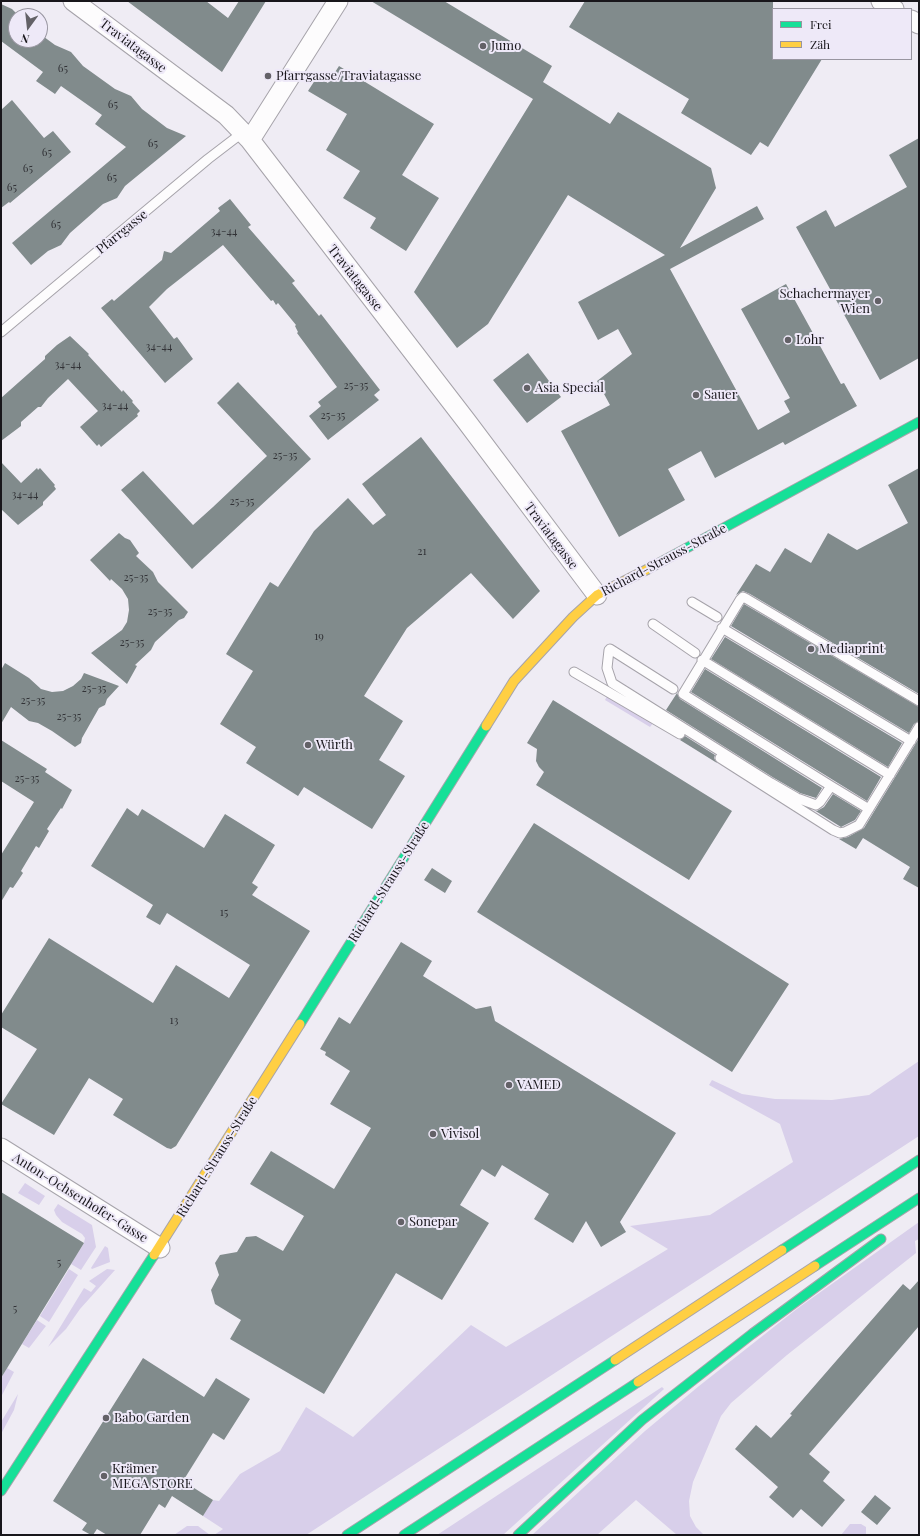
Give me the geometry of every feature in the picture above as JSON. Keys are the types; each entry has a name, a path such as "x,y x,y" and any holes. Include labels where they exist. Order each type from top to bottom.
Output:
{"main road":[{"name":"Richard-Strauss-Straße","path":"1,1492 160,1248 514,681 596,595 617,586 919,422"},
{"path":"347,1535 919,1160"},
{"path":"404,1535 919,1198"},
{"path":"518,1535 642,1420 752,1334 890,1233"}],"street":[{"name":"Traviatagasse","path":"73,1 226,115 246,136 467,422 596,595"},
{"name":"Pfarrgasse","path":"246,136 338,1"},
{"path":"881,1 892,8"},
{"name":"Anton-Ochsenhofer-Gasse","path":"1,1148 160,1248"}],"lane":[{"name":"Pfarrgasse","path":"1,332 208,159 246,136"},
{"path":"869,809 683,694 702,660 743,597 919,701"},
{"path":"692,602 717,617"},
{"path":"653,624 695,653"},
{"path":"722,628 911,741"},
{"path":"673,689 610,650 607,668 612,683 771,783 797,798 816,805 820,802 831,786"},
{"path":"702,660 890,775"},
{"path":"574,672 658,720 833,830 840,832 853,829 859,825 919,728"}],"shaded area":[{"path":"608,694 654,722 650,727 605,700"},
{"path":"919,1061 919,1136 306,1535 214,1535 223,1529 203,1516 213,1500 219,1501 240,1474 280,1451 306,1407 353,1437 471,1325 506,1347 668,1249 630,1226 710,1215 793,1162 780,1124 709,1085 712,1080 742,1094 775,1099 832,1100 869,1095"},
{"path":"25,1183 45,1196 39,1205 18,1193"},
{"path":"58,1204 92,1225 96,1247 81,1270 71,1264 84,1243 85,1238 82,1234 62,1222 56,1215 54,1210"},
{"path":"919,1222 919,1239 915,1241 916,1253 787,1355 731,1403 721,1416 693,1482 689,1501 690,1516 696,1527 704,1535 677,1535 636,1500 597,1535 532,1535 645,1431 699,1386 798,1308"},
{"path":"105,1246 108,1248 110,1262 92,1269 91,1268"},
{"path":"69,1269 78,1275 49,1322 40,1316"},
{"path":"107,1269 115,1270 80,1309 66,1329 48,1347 84,1288 91,1292 96,1286 89,1281"},
{"path":"37,1320 46,1326 29,1348 22,1344"},
{"path":"7,1368 14,1372 1,1397 1,1378"},
{"path":"662,1387 664,1389 503,1535 437,1535"},
{"path":"18,1394 14,1410 1,1434 1,1422"},
{"path":"850,1524 861,1524 866,1527 866,1535 841,1535"},
{"path":"187,1526 198,1526 210,1535 174,1535"}],"building":[{"path":"127,1 206,1 228,18 239,1 266,1 222,72"},
{"path":"371,1 444,1 552,66 543,82 610,124 618,112 711,168 716,188 680,248 757,206 764,219 670,269 758,430 790,412 784,401 790,398 741,309 786,284 841,384 844,383 857,406 785,445 783,442 715,478 701,451 668,469 685,500 619,537 561,431 610,405 597,381 632,354 618,329 598,340 578,302 665,255 568,195 488,324 457,348 414,292 533,99"},
{"path":"585,1 773,1 772,60 821,60 768,147 760,142 751,155 681,113 689,99 569,27"},
{"path":"1,4 10,8 8,8 8,46 1,41"},
{"path":"48,40 55,45 71,52 83,66 115,89 131,96 142,109 167,128 186,136 125,186 117,198 103,204 70,233 61,245 48,251 31,265 12,243 126,147 95,124 102,115 61,86 55,94 36,81 43,72 10,48 48,48"},
{"path":"339,66 434,124 402,175 439,198 406,251 370,228 376,218 343,198 360,171 326,150 347,114 308,91 317,77 328,83"},
{"path":"12,100 44,138 53,131 71,152 10,203 9,202 1,208 1,110"},
{"name":"Schachermayer Wien","path":"919,138 919,358 880,380 796,227 826,210 835,227 907,187 889,155"},
{"path":"230,199 251,225 248,227 295,281 292,283 319,316 321,314 380,390 374,395 379,400 328,440 309,416 321,406 318,402 337,387 297,333 296,325 278,303 276,305 273,300 271,301 223,245 167,289 149,307 174,339 177,337 193,359 165,383 101,308 112,299 114,301 162,260 164,251 171,253 220,211 218,208"},
{"path":"70,336 89,354 88,355 122,392 123,390 133,401 132,402 140,411 137,414 138,416 101,447 99,444 97,446 80,427 98,411 68,379 48,398 41,407 38,407 21,422 21,426 1,441 1,398 45,359 45,356 57,345"},
{"name":"Asia Special","path":"528,353 561,397 527,423 493,380"},
{"path":"238,382 311,459 192,569 121,490 143,471 193,525 213,507 267,456 217,403"},
{"path":"421,437 540,591 513,619 471,573 407,628 364,696 403,721 379,760 405,776 372,829 304,787 298,796 246,763 256,747 220,724 253,671 226,654 270,582 278,587 314,531 348,498 373,525 386,515 362,484"},
{"path":"1,462 21,483 37,468 38,470 40,468 55,485 54,486 56,489 43,502 43,505 18,525 1,509"},
{"path":"919,468 919,694 750,594 743,591 736,595 756,564 770,572 785,548 811,563 828,533 857,550 908,523 888,485"},
{"path":"119,533 130,540 139,553 136,556 153,572 158,582 188,612 184,618 179,620 155,642 151,650 135,665 137,666 127,684 91,653 122,630 127,622 129,610 128,599 122,589 111,579 110,581 90,560"},
{"path":"744,604 919,707 919,721 914,724 909,733 731,626"},
{"path":"725,637 902,743 888,767 711,659"},
{"path":"5,663 29,678 41,689 52,692 63,691 73,686 81,679 84,673 119,686 107,699 105,705 99,708 82,738 81,743 75,747 38,723 29,721 11,707 1,724 1,670"},
{"path":"705,669 881,777 867,801 691,692"},
{"path":"677,693 680,699 822,788 816,798 800,793 774,778 666,710"},
{"path":"553,700 732,811 689,880 536,785 544,772 536,761 537,749 527,743"},
{"path":"685,736 715,755 714,758 717,763 680,740"},
{"path":"919,738 919,888 903,879 910,867 863,838 856,849 839,839 848,837 864,828"},
{"path":"1,740 47,769 45,772 72,790 62,809 61,808 47,829 49,831 39,848 36,846 21,871 23,873 13,888 10,887 1,902 1,855 34,802 1,781"},
{"path":"833,794 861,811 855,820 841,827 814,810 817,811 824,807"},
{"path":"127,808 138,816 142,809 204,848 225,814 275,845 252,883 258,887 252,895 310,931 176,1146 171,1149 113,1115 123,1099 89,1078 54,1135 1,1104 37,1049 1,1027 1,1015 49,938 153,1003 176,965 229,998 250,965 167,913 160,925 146,917 153,905 91,866"},
{"path":"534,823 789,984 732,1072 477,912"},
{"path":"432,868 452,881 445,893 424,880"},
{"path":"401,942 432,961 423,976 476,1009 491,1006 495,1021 676,1133 620,1222 626,1232 601,1247 586,1221 573,1243 534,1219 549,1194 502,1165 495,1177 482,1169 460,1205 489,1223 442,1300 396,1273 324,1394 230,1339 241,1320 215,1304 211,1290 219,1275 215,1263 220,1255 237,1252 246,1237 256,1236 283,1251 304,1216 250,1184 271,1151 334,1189 371,1128 330,1104 350,1071 325,1055 326,1052 320,1049 339,1017 350,1024"},
{"path":"1,1192 84,1243 1,1378"},
{"path":"919,1280 919,1326 809,1454 830,1472 823,1481 845,1500 822,1527 801,1509 793,1518 769,1497 778,1487 735,1449 756,1425 771,1438 903,1284 910,1290"},
{"path":"143,1358 204,1397 216,1378 250,1399 224,1440 213,1433 183,1481 213,1500 203,1516 172,1496 165,1508 159,1504 140,1535 107,1535 97,1529 93,1535 91,1535 82,1530 87,1523 53,1501"},
{"path":"875,1495 891,1508 877,1525 861,1512"}],"traffic: fast":[{"path":"648,569 919,422"},
{"path":"300,1024 486,726"},
{"path":"782,1250 919,1160"},
{"path":"815,1266 919,1198"},
{"path":"518,1535 642,1420 752,1334 881,1239"},
{"path":"1,1491 154,1255"},
{"path":"347,1535 615,1360"},
{"path":"404,1535 638,1382"}],"traffic: slow":[{"path":"486,726 514,681 573,617 597,595 648,569"},
{"path":"154,1255 300,1024"},
{"path":"615,1360 782,1250"},
{"path":"638,1382 815,1266"}],"place":[{"name":"Jumo","path":"483,46"},
{"name":"Pfarrgasse/Traviatagasse","path":"268,76"},
{"name":"Schachermayer Wien","path":"878,301"},
{"name":"Lohr","path":"788,340"},
{"name":"Asia Special","path":"527,388"},
{"name":"Sauer","path":"696,395"},
{"name":"Mediaprint","path":"811,649"},
{"name":"Würth","path":"308,745"},
{"name":"VAMED","path":"509,1085"},
{"name":"Vivisol","path":"433,1134"},
{"name":"Sonepar","path":"401,1222"},
{"name":"Babo Garden","path":"106,1418"},
{"name":"Krämer MEGA STORE","path":"104,1476"}]}
